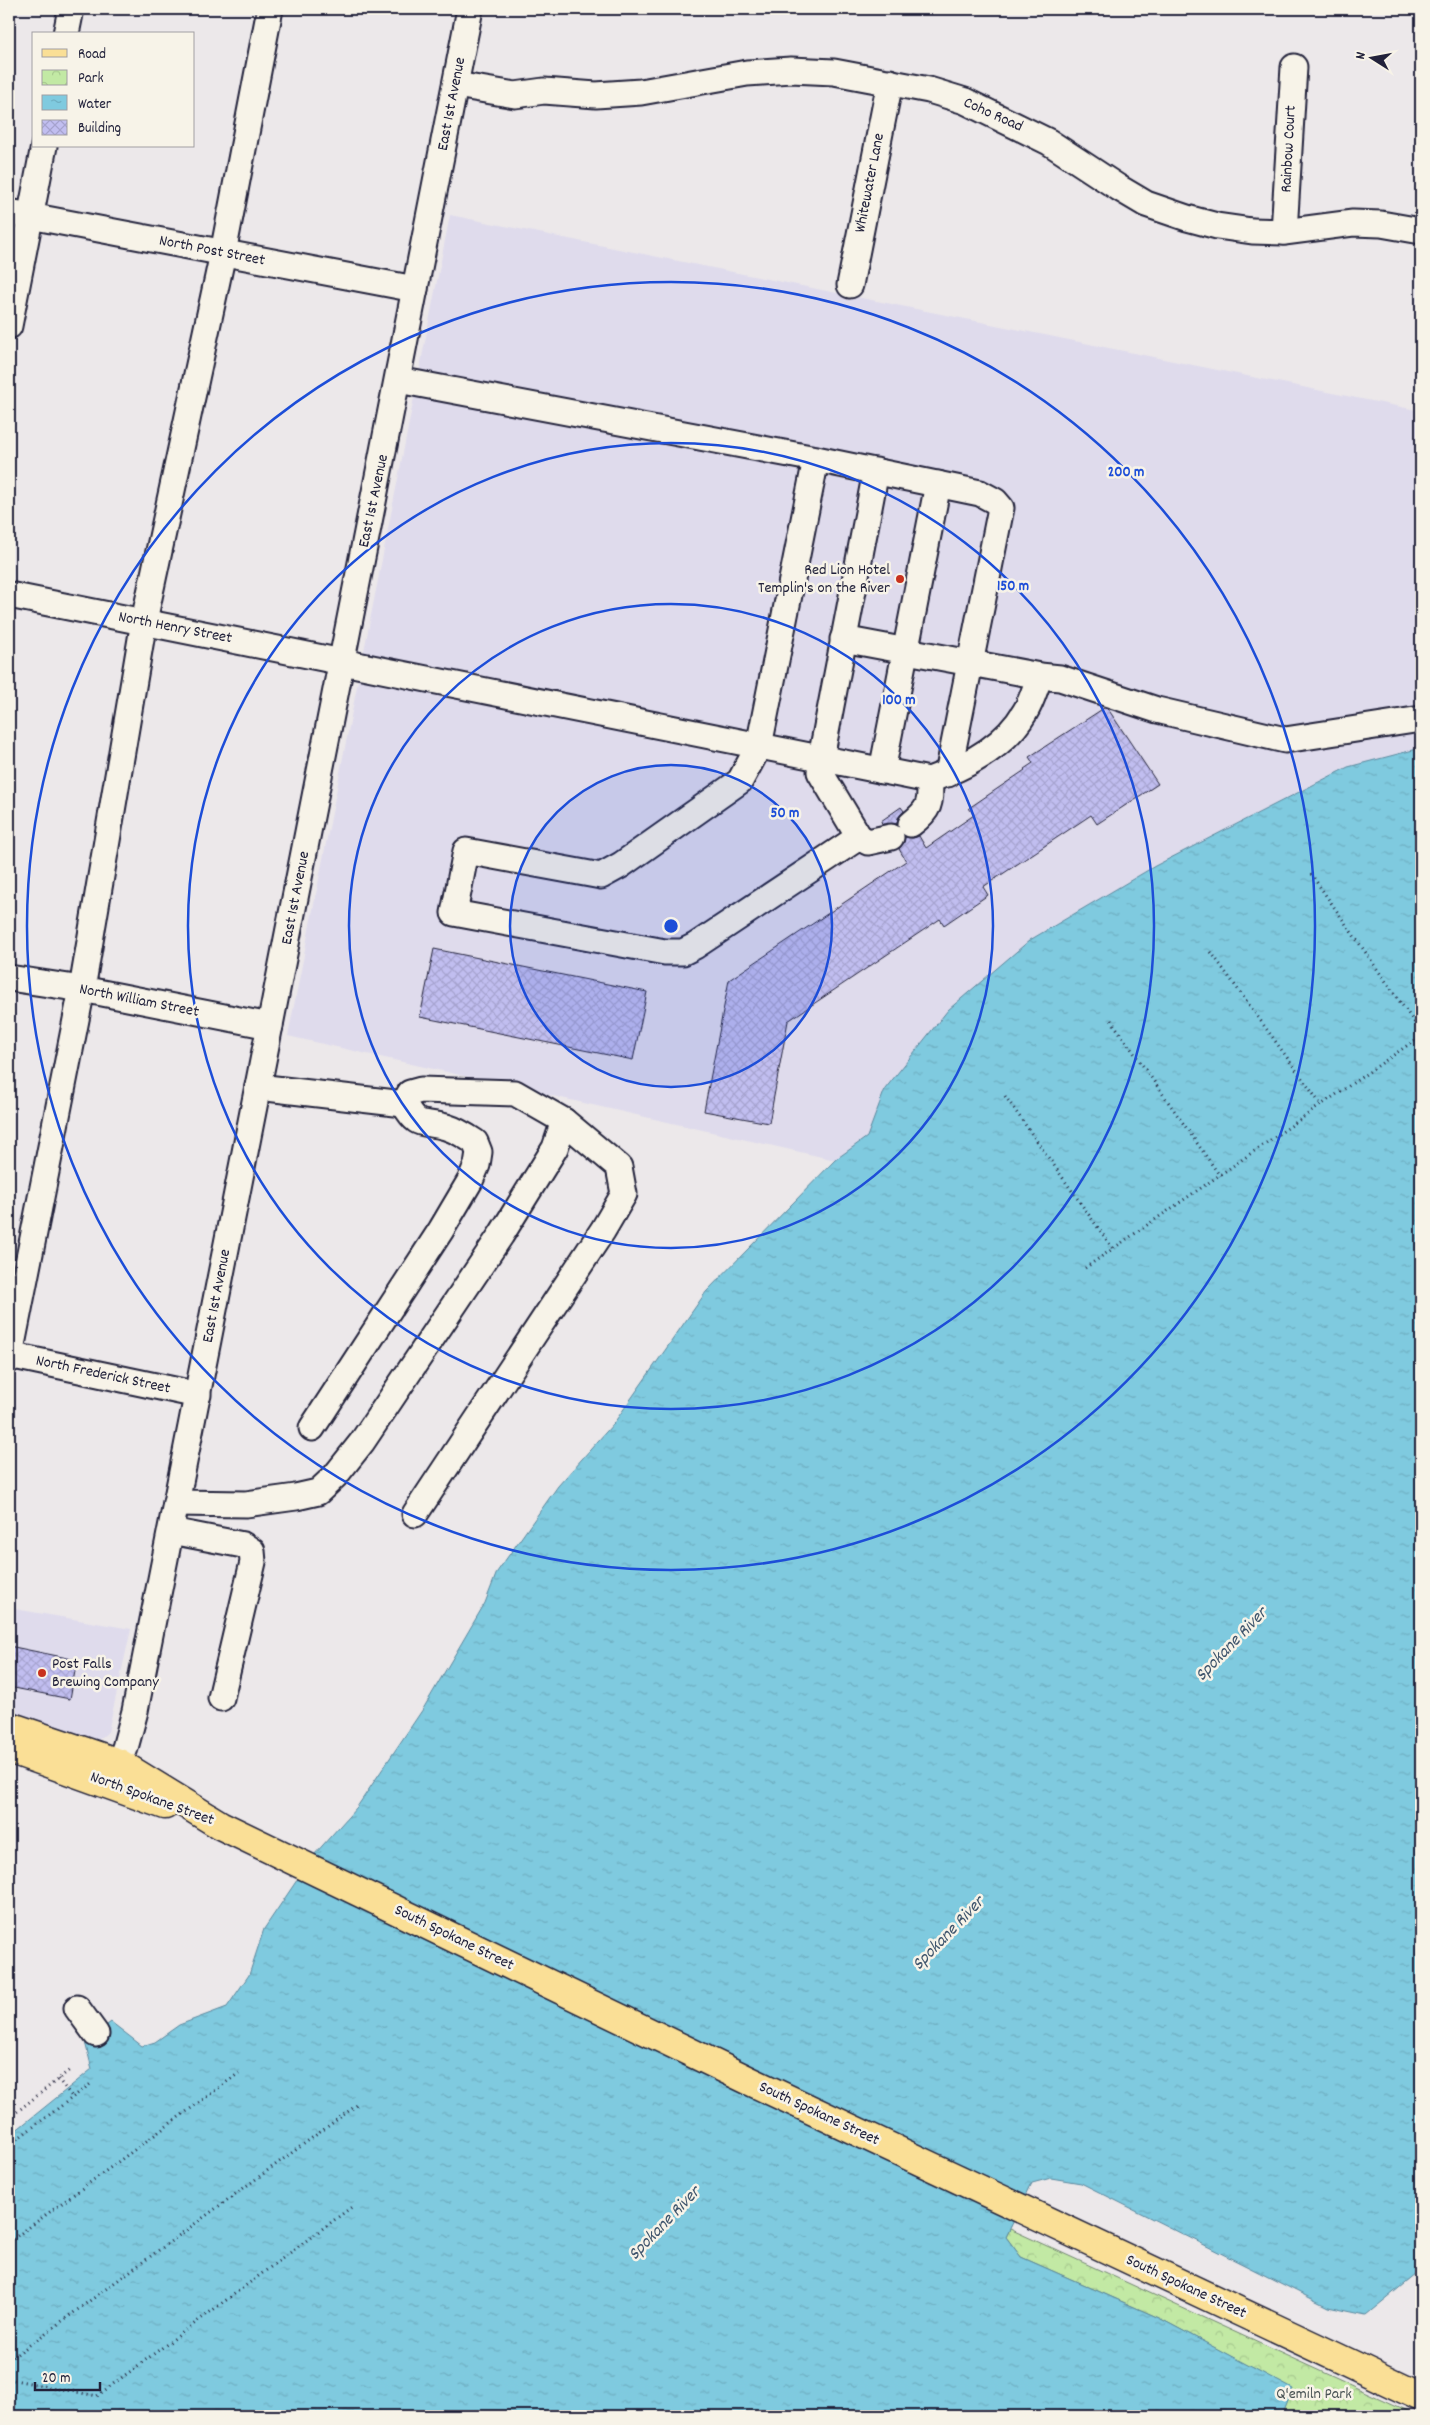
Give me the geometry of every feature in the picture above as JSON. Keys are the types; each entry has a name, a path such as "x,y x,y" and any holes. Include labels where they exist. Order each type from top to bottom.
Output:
{"main road":[{"name":"North Spokane Street","path":"9,1726 115,1774 220,1825"},
{"name":"North Spokane Street","path":"9,1749 115,1774"},
{"name":"South Spokane Street","path":"220,1825 741,2077 1421,2397"}],"street":[{"path":"66,32 71,9"},
{"path":"9,1356 82,990 144,621 223,253 270,9"},
{"name":"East 1st Avenue","path":"115,1774 135,1711 470,9"},
{"name":"Rainbow Court","path":"1284,232 1294,67"},
{"name":"Coho Road","path":"458,77 516,96 544,91 596,95 641,92 747,73 791,70 834,72 929,90 965,101 1014,123 1049,142 1146,204 1217,226 1252,231 1284,232 1353,222 1381,224 1421,231"},
{"name":"Whitewater Lane","path":"850,285 890,82"},
{"path":"9,326 20,215 43,148"},
{"name":"North Post Street","path":"20,215 416,289"},
{"path":"398,380 876,471 980,493 995,501 1001,508 970,663 932,799 924,814 901,830 868,842 859,837 820,772 843,639 876,471"},
{"path":"816,459 760,746 740,781 622,865 601,876 466,851 454,913 665,952 683,952 695,946 859,837"},
{"path":"882,771 938,484"},
{"name":"North Henry Street","path":"9,594 882,771 939,777"},
{"path":"843,639 1068,681 1157,710 1285,740 1421,719"},
{"path":"939,777 1001,742 1025,712 1040,676"},
{"name":"North William Street","path":"9,978 270,1026"},
{"path":"258,1087 404,1104"},
{"path":"404,1104 410,1093 421,1090 515,1093 564,1121 619,1167 624,1194 603,1230 415,1514"},
{"path":"312,1428 441,1230 477,1165 479,1152 475,1142 446,1127 418,1122 412,1118 404,1104"},
{"path":"176,1503 246,1504 296,1497 318,1492 335,1476 362,1442 501,1235 556,1148 564,1121"},
{"name":"North Frederick Street","path":"9,1356 198,1395"},
{"path":"171,1530 243,1545 252,1551 253,1562 221,1698"},
{"path":"77,2008 96,2034"}],"path":[{"path":"1311,874 1421,1032"},
{"path":"1211,952 1322,1106"},
{"path":"1111,1020 1220,1176"},
{"path":"1085,1268 1421,1036"},
{"path":"1005,1096 1113,1249"},
{"path":"9,2118 71,2069"},
{"path":"9,2242 239,2073"},
{"path":"58,2079 73,2098"},
{"path":"9,2145 92,2083"},
{"path":"9,2360 357,2105"},
{"path":"9,2379 97,2396 353,2206"}],"shaded area":[{"name":"Red Lion Hotel Templin's on the River","path":"450,215 1421,411 1421,748 1348,767 1155,866 1030,940 875,1120 867,1137 835,1160 288,1036"},
{"path":"9,1608 131,1629 108,1732 96,1742 9,1720"}],"green space":[{"name":"Q'emiln Park","path":"1010,2229 1418,2416 1282,2416 1292,2389 1159,2318 1021,2257 1006,2237"}],"water":[{"name":"Spokane River","path":"1421,748 1421,2270 1366,2315 1328,2307 1081,2183 1051,2178 1032,2183 1006,2237 1021,2257 1159,2318 1293,2389 1282,2416 9,2416 9,2136 92,2069 85,2042 111,2022 142,2046 155,2042 179,2025 227,2007 249,1975 264,1929 314,1855 357,1807 423,1709 485,1603 497,1572 558,1486 614,1423 706,1292 835,1160 867,1137 885,1089 948,1010 1030,940 1155,866 1348,767"}],"building":[{"path":"1104,708 1108,709 1158,784 1097,824 1091,815 983,887 988,895 944,925 940,919 788,1021 769,1123 704,1111 729,980 906,861 899,849 905,837 913,838 919,836 926,848 974,815 969,808 1033,763 1029,757"},
{"path":"901,807 904,811 898,818 897,824 882,824 881,821"},
{"path":"434,949 647,992 633,1060 420,1017"},
{"name":"Post Falls Brewing Company","path":"9,1646 77,1660 70,1699 9,1687"}],"place":[{"name":"Red Lion Hotel Templin's on the River","path":"900,579"},
{"name":"Post Falls Brewing Company","path":"42,1673"}]}
